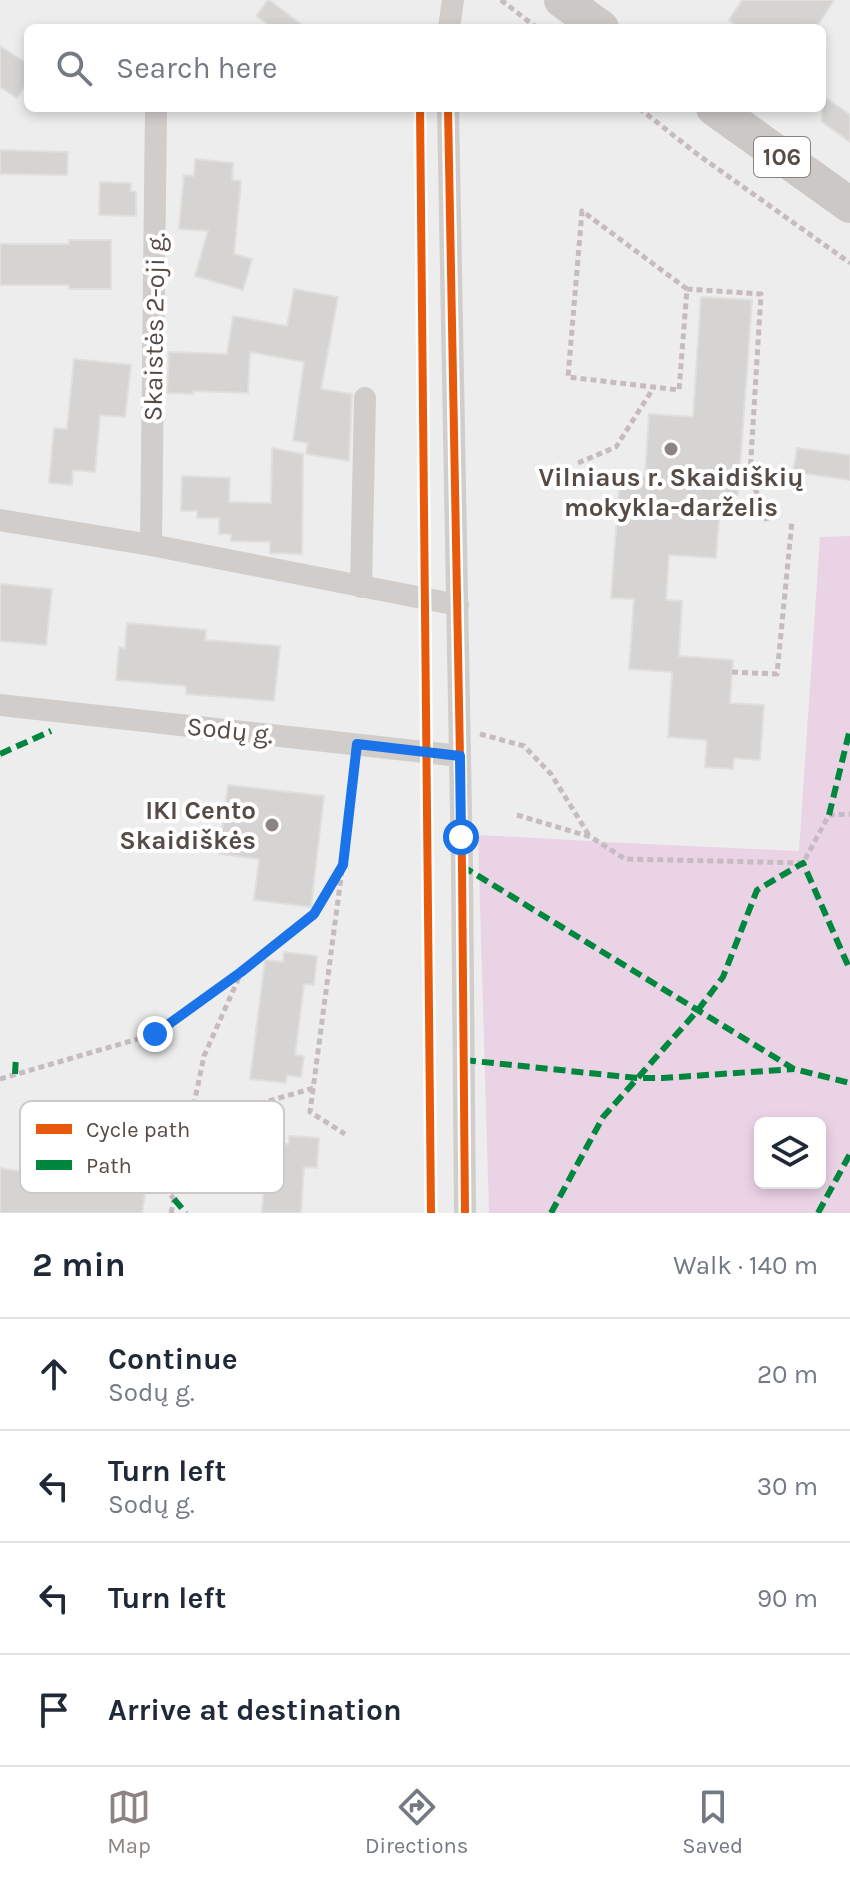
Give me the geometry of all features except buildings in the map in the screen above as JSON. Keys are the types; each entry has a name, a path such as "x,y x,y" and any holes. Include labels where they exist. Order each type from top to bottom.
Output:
{"main road":[{"path":"562,0 595,24"},
{"name":"106","path":"720,112 850,205"}],"street":[{"path":"449,24 453,0"},
{"name":"Skaistės 2-oji g.","path":"151,545 156,112"},
{"path":"448,112 460,728 465,1213"},
{"path":"361,587 365,398"},
{"path":"0,520 151,545 458,605"},
{"name":"Sodų g.","path":"0,705 460,756"}],"path":[{"path":"501,0 532,24"},
{"path":"644,112 697,154 850,263"},
{"path":"687,289 679,390 568,377 582,211 687,289 761,294 750,474 767,521"},
{"path":"578,463 616,447 654,387"},
{"path":"732,672 777,674 792,521"},
{"path":"460,728 524,746 551,774 591,837"},
{"path":"345,1134 310,1112 357,744"},
{"path":"517,815 591,837 625,859 803,863 829,815 850,814"},
{"path":"0,1079 155,1034 314,914 343,865"},
{"path":"195,1101 204,1056 241,972"},
{"path":"268,1101 314,1088"},
{"path":"170,1193 174,1199"},
{"path":"171,1213 175,1193"}],"shaded area":[{"path":"850,536 850,1213 489,1213 478,835 799,851 820,537"}],"marked path":[{"path":"829,815 850,729"},
{"path":"0,754 51,731"},
{"path":"551,1213 603,1117 698,1010 723,977 757,890 803,863 850,970"},
{"path":"462,866 794,1069 850,1083"},
{"path":"15,1074 16,1056"},
{"path":"464,1060 637,1078 794,1069"},
{"path":"818,1213 850,1154"},
{"path":"174,1199 186,1213"}],"cycle path":[{"path":"420,112 431,1213"},
{"path":"448,112 465,1213"}],"place":[{"name":"Vilniaus r. Skaidiškių mokykla-darželis","path":"671,449"},
{"name":"IKI Cento Skaidiškės","path":"272,825"}],"route":[{"path":"155,1034 314,914 343,865 357,744 460,756 461,837"}]}
